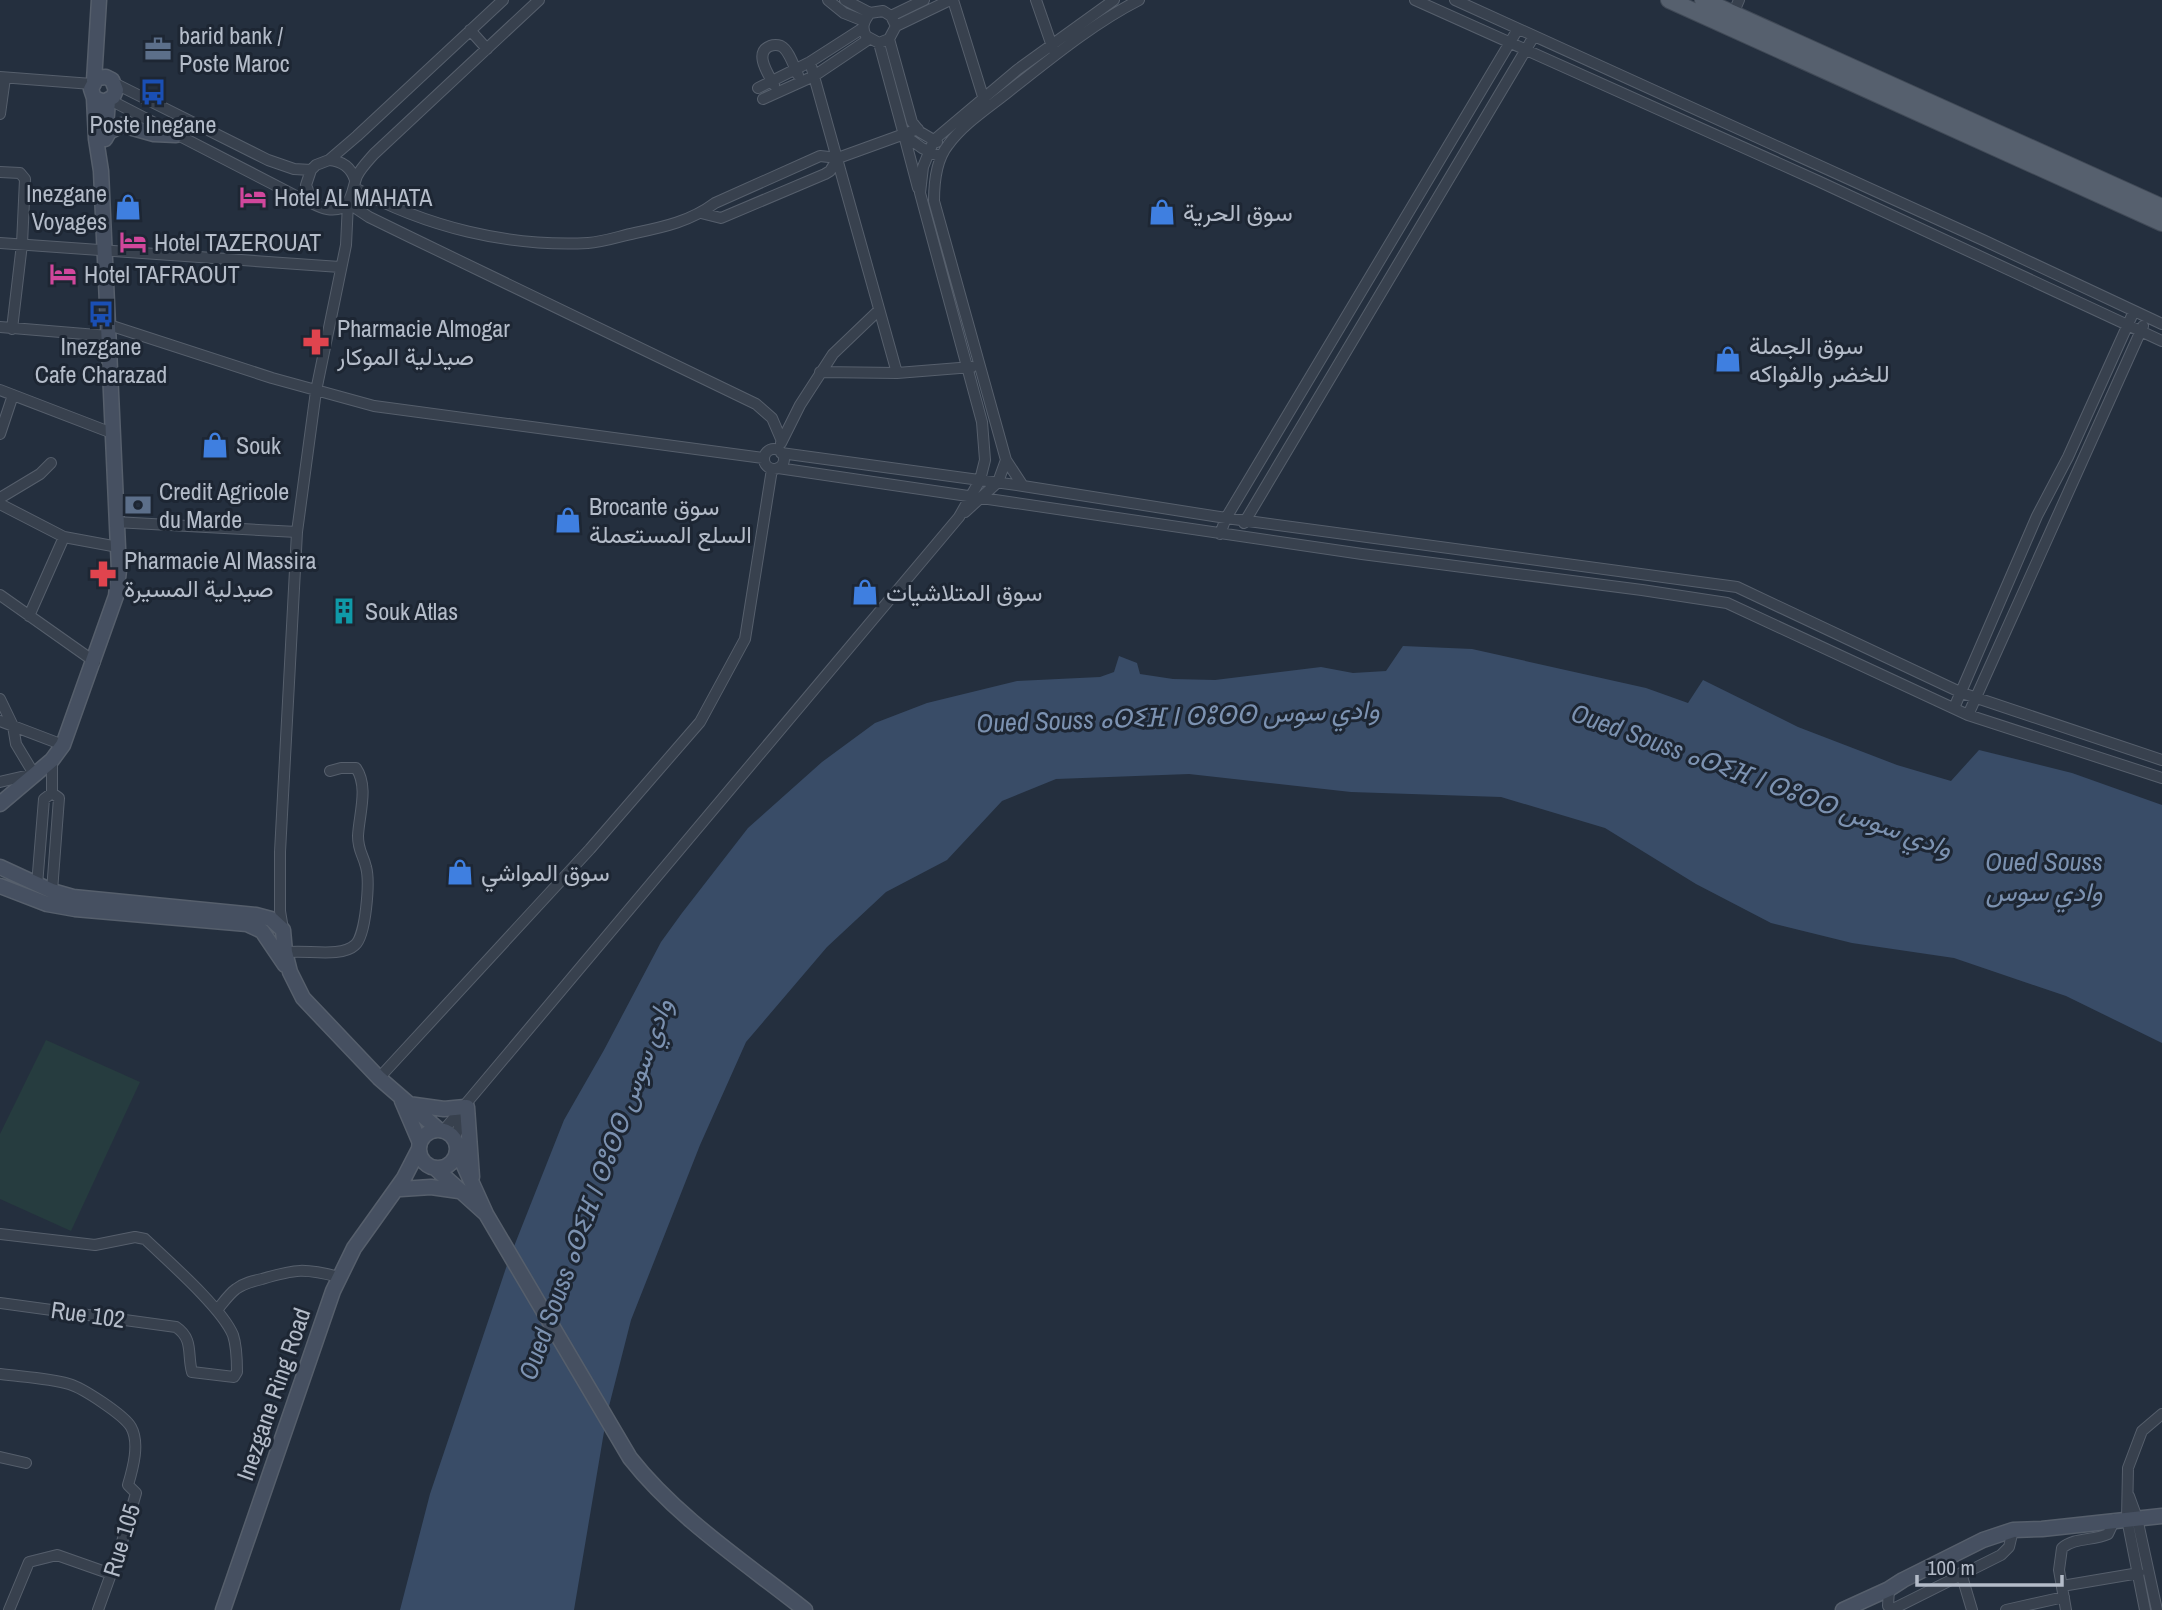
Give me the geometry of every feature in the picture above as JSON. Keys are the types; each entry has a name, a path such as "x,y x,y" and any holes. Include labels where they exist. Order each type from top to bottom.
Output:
{"main road":[{"path":"1669,0 2162,223"},
{"path":"1703,0 1736,7 2162,208"}],"street":[{"path":"312,201 306,185 311,170 329,160 357,136 503,0"},
{"path":"278,951 283,930 276,915 297,532 316,391 347,237 348,203 361,169 374,154 539,0"},
{"path":"828,0 844,13 866,21"},
{"path":"845,0 866,21 879,40 910,116 918,129 946,146"},
{"path":"763,99 814,76 879,40 894,21 924,0"},
{"path":"894,21 952,0 985,103"},
{"path":"1036,0 1054,50"},
{"path":"920,193 923,167 934,140 1054,50 1114,0"},
{"path":"1054,50 1139,0"},
{"path":"1415,0 1805,175 2162,341"},
{"path":"1455,0 2162,324"},
{"path":"0,114 2,78 115,94 99,5"},
{"path":"99,5 100,93 105,139 101,171"},
{"path":"758,88 810,62 883,11 894,21"},
{"path":"1220,534 1226,518 1518,29"},
{"path":"470,30 487,49"},
{"path":"1237,536 1534,36"},
{"path":"879,40 982,422 985,460 980,480 960,517"},
{"path":"778,92 762,58 768,46 780,46 784,49 801,82"},
{"path":"810,62 897,373"},
{"path":"0,804 52,760 63,746 95,662 116,596 119,570 109,330 101,171 96,139 101,77 112,80 268,160 295,169 311,170"},
{"path":"100,93 176,135 325,209 341,207 348,203"},
{"path":"985,103 946,146 934,184 934,201 1006,460 1023,486"},
{"path":"105,139 115,127 122,125 154,134 176,135"},
{"path":"329,160 343,163 353,173 355,184 397,210 447,227 527,243 590,243 674,225 701,213 715,203 820,156 838,158 918,129"},
{"path":"904,135 941,157"},
{"path":"701,213 721,218 825,174 838,158"},
{"path":"0,172 20,173 25,179 23,244 12,329"},
{"path":"348,203 369,217 756,404 772,418 781,439"},
{"path":"1408,215 1426,217"},
{"path":"1408,215 1419,228"},
{"path":"0,243 340,267"},
{"path":"379,1079 590,849 700,722 746,639 775,468 784,461 780,452 781,439 833,354 879,310"},
{"path":"1954,708 2037,516 2068,457 2134,311"},
{"path":"1968,715 2147,317"},
{"path":"0,327 109,330 374,406 763,458"},
{"path":"820,372 897,373 979,365"},
{"path":"0,390 112,433"},
{"path":"0,434 13,395"},
{"path":"763,458 769,450 1246,521 1737,587 1976,698 2162,760"},
{"path":"763,458 765,465 775,468 1220,534 1727,603 1968,715 2162,778"},
{"path":"432,1167 450,1164 449,1138 467,1105 960,517 998,482 1006,460"},
{"path":"0,498 40,474 51,463"},
{"path":"0,504 64,537 118,547"},
{"path":"116,522 297,532"},
{"path":"29,616 64,537"},
{"path":"0,595 95,662"},
{"path":"0,699 13,726 16,744 34,774"},
{"path":"0,722 63,746"},
{"path":"52,760 52,793"},
{"path":"278,951 340,951 355,946 361,937 368,891 366,866 359,853 358,837 362,777 356,768 330,771"},
{"path":"0,782 34,774"},
{"path":"52,793 60,798 52,891"},
{"path":"37,884 44,799 52,793"},
{"path":"0,867 52,891 74,897 276,915"},
{"path":"0,886 47,904 247,924 262,931 278,951 303,998 379,1079 449,1138 466,1188 486,1214 509,1252 617,1439 647,1480 694,1522 806,1610"},
{"path":"262,931 276,915"},
{"path":"405,1102 444,1109 467,1105"},
{"path":"405,1102 422,1159 466,1188"},
{"path":"466,1188 467,1105"},
{"path":"420,1146 426,1135 449,1138"},
{"name":"Inezgane Ring Road","path":"223,1610 339,1277 354,1248 404,1178 420,1146"},
{"name":"Inezgane Ring Road","path":"386,1202 432,1167"},
{"path":"401,1189 466,1188"},
{"path":"0,1234 95,1245 135,1237 145,1238 217,1310 235,1289 246,1283 295,1270 316,1271 339,1277"},
{"name":"Rue 102","path":"0,1303 176,1327 184,1332 187,1338 192,1372 234,1377 237,1372 233,1334 217,1310"},
{"name":"Rue 105","path":"0,1374 72,1384 111,1409 130,1424 133,1431 135,1463 128,1485 136,1493 98,1610"},
{"path":"2145,1610 2126,1519 2128,1468 2131,1454 2142,1431 2162,1414"},
{"path":"0,1457 26,1464"},
{"path":"1843,1610 1889,1590 1903,1580 1983,1540 2013,1530 2162,1516"},
{"path":"2066,1610 2059,1570 2062,1548 2069,1542 2108,1534 2126,1519"},
{"path":"2126,1519 2157,1610"},
{"path":"1889,1590 1888,1606 1894,1609 2001,1555 2009,1546 2013,1530"},
{"path":"9,1610 29,1562 57,1555 111,1574"},
{"path":"1961,1573 1972,1610"},
{"path":"2007,1610 2063,1591 2138,1573"}],"green space":[{"path":"46,1040 140,1082 71,1231 0,1199 0,1134"}],"water":[{"name":"Oued Souss وادي سوس","path":"1403,646 1472,649 1646,688 1688,703 1703,680 1798,727 1897,765 1951,781 1979,750 2072,773 2162,805 2162,1043 2066,996 1954,958 1852,943 1771,923 1696,884 1605,828 1501,797 1351,792 1189,774 1056,779 1002,801 947,860 886,892 827,947 746,1042 700,1145 631,1320 607,1414 574,1610 400,1610 430,1494 509,1259 564,1120 661,942 748,828 822,762 875,723 927,703 1017,681 1100,677 1114,672 1119,656 1137,663 1140,674 1173,679 1215,680 1321,667 1353,673 1386,671"}],"place":[{"name":"barid bank / Poste Maroc","path":"158,49"},
{"name":"Poste Inegane","path":"153,92"},
{"name":"Hotel AL MAHATA","path":"253,197"},
{"name":"Inezgane Voyages","path":"128,207"},
{"name":"سوق الحرية","path":"1162,212"},
{"name":"Hotel TAZEROUAT","path":"133,242"},
{"name":"Hotel TAFRAOUT","path":"63,274"},
{"name":"Inezgane Cafe Charazad","path":"101,314"},
{"name":"Pharmacie Almogar صيدلية الموكار","path":"316,342"},
{"name":"سوق الجملة للخضر والفواكه","path":"1728,359"},
{"name":"Souk","path":"215,445"},
{"name":"Credit Agricole du Marde","path":"138,505"},
{"name":"Brocante سوق السلع المستعملة","path":"568,520"},
{"name":"Pharmacie Al Massira صيدلية المسيرة","path":"103,574"},
{"name":"سوق المتلاشيات","path":"865,592"},
{"name":"Souk Atlas","path":"344,611"},
{"name":"سوق المواشي","path":"460,872"}],"water label":[{"name":"Oued Souss ⴰⵙⵉⴼ ⵏ ⵙⵓⵙⵙ وادي سوس","path":"1178,716"},
{"name":"Oued Souss ⴰⵙⵉⴼ ⵏ ⵙⵓⵙⵙ وادي سوس","path":"1762,780"},
{"name":"Oued Souss ⴰⵙⵉⴼ ⵏ ⵙⵓⵙⵙ وادي سوس","path":"595,1189"}]}
